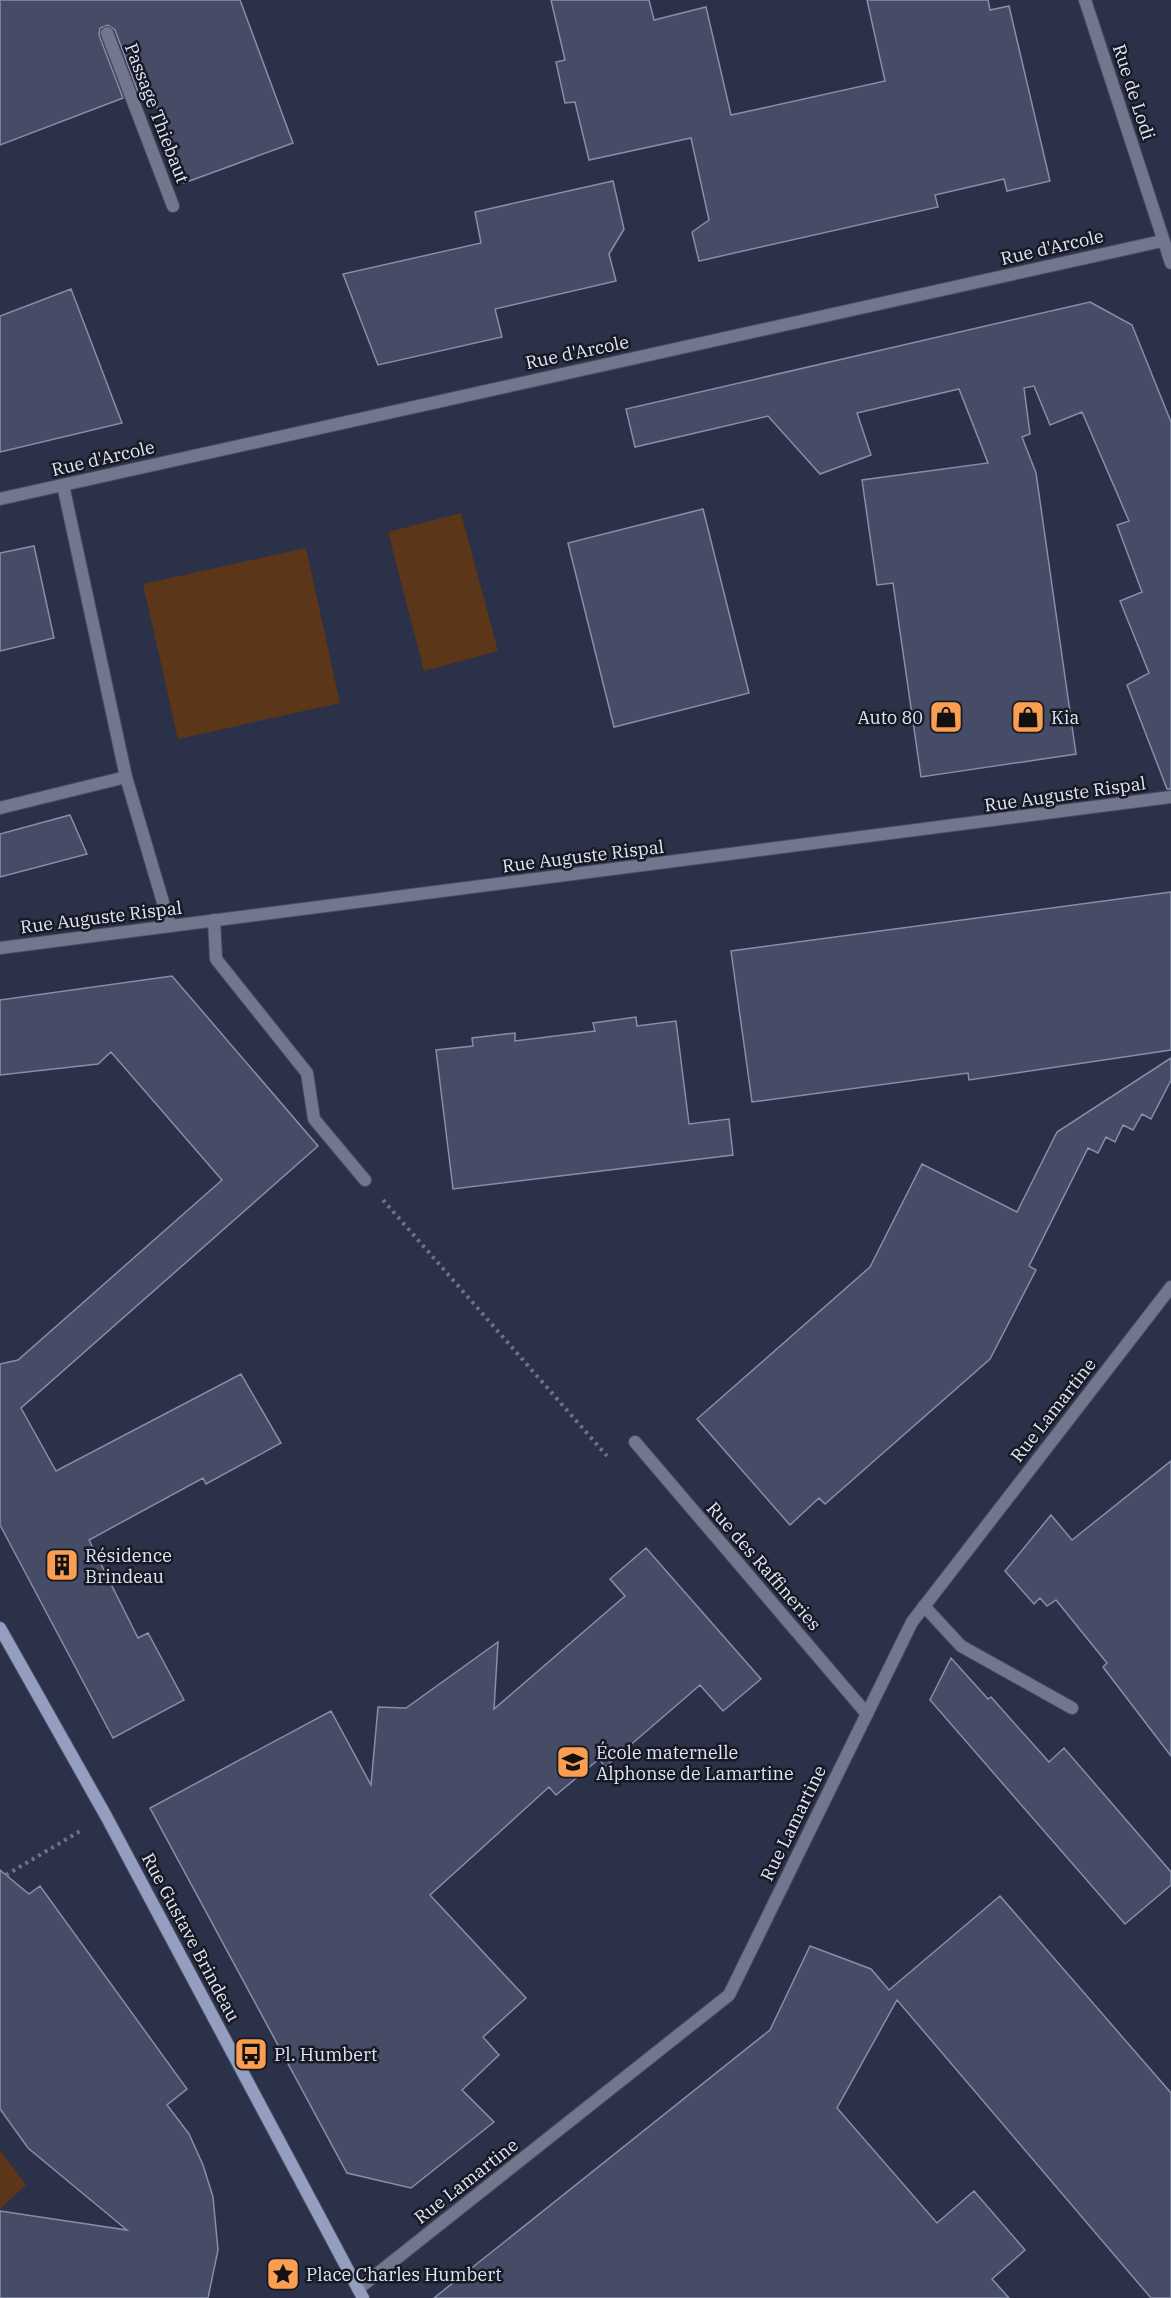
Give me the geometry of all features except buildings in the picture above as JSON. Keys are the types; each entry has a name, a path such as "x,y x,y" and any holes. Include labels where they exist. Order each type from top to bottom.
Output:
{"street":[{"name":"Rue de Lodi","path":"1085,0 1171,263"},
{"name":"Passage Thiebaut","path":"107,33 173,206"},
{"name":"Rue d'Arcole","path":"0,499 1162,241"},
{"path":"63,485 126,777 170,926"},
{"path":"0,808 126,777"},
{"name":"Rue Auguste Rispal","path":"0,948 1171,798"},
{"path":"214,920 216,960 307,1073 314,1119 365,1180"},
{"name":"Rue Lamartine","path":"360,2294 729,1995 912,1622 1171,1287"},
{"name":"Rue des Raffineries","path":"635,1442 867,1714"},
{"path":"924,1606 961,1646 1072,1708"},
{"name":"Rue Gustave Brindeau","path":"0,1628 105,1816 360,2294"}],"path":[{"path":"365,1180 616,1465 635,1442"},
{"path":"6,1875 105,1816"}],"shaded area":[{"path":"461,513 498,651 424,671 388,532"},
{"path":"306,548 340,703 178,739 143,584"},
{"path":"0,2150 26,2185 0,2209"}],"place":[{"name":"Auto 80","path":"946,717"},
{"name":"Kia","path":"1028,717"},
{"name":"Résidence Brindeau","path":"62,1565"},
{"name":"École maternelle Alphonse de Lamartine","path":"573,1762"},
{"name":"Pl. Humbert","path":"251,2054"},
{"name":"Place Charles Humbert","path":"283,2274"}]}
